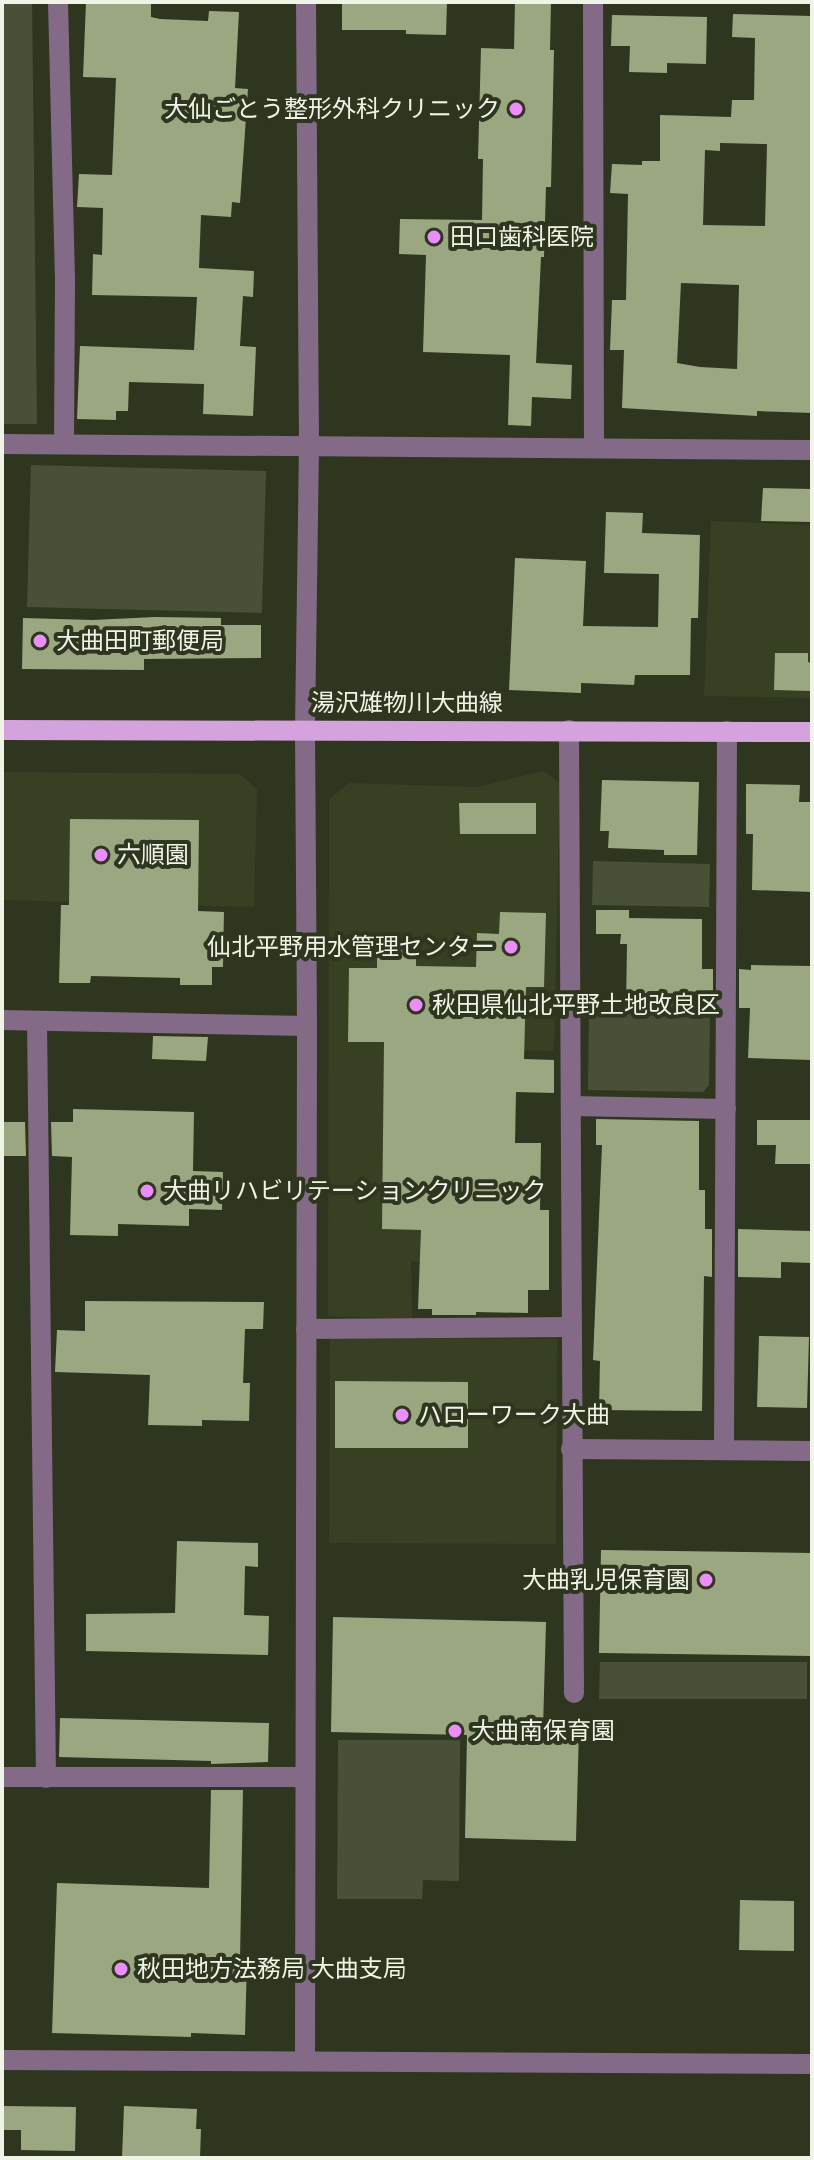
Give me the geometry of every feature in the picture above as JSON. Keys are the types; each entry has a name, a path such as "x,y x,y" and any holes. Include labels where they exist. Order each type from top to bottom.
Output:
{"main road":[{"name":"湯沢雄物川大曲線","path":"2,730 812,732"}],"street":[{"path":"58,2 65,279 64,444"},
{"path":"305,2061 305,729 309,445 306,2"},
{"path":"593,2 594,448"},
{"path":"2,444 812,450"},
{"path":"569,730 574,1693"},
{"path":"724,1449 727,731"},
{"path":"2,1020 307,1026"},
{"path":"37,1021 46,1778"},
{"path":"572,1106 726,1109"},
{"path":"306,1329 570,1327"},
{"path":"571,1449 812,1451"},
{"path":"2,1777 305,1777"},
{"path":"2,2060 812,2064"}],"shaded area":[{"path":"2,2 32,2 37,424 2,424"},
{"path":"31,465 266,471 262,613 27,607"},
{"path":"711,521 812,525 812,698 704,696"},
{"path":"543,771 560,783 554,1051 464,1049 461,1262 411,1261 412,1319 328,1316 329,800 349,783 476,787"},
{"path":"2,772 240,774 257,789 254,907 2,900"},
{"path":"593,861 710,864 709,907 592,905"},
{"path":"589,1012 710,1014 709,1085 703,1092 588,1090"},
{"path":"330,1338 557,1339 556,1544 329,1543"},
{"path":"600,1662 807,1662 807,1699 599,1699"},
{"path":"338,1740 460,1740 459,1881 423,1880 422,1899 337,1899"}],"building":[{"path":"86,2 151,2 151,17 160,19 208,21 209,11 239,12 235,88 248,89 240,203 232,202 231,217 201,215 199,268 254,271 253,297 243,296 240,346 256,347 253,416 203,414 204,384 129,382 128,411 116,411 116,420 77,419 80,346 194,350 197,297 92,295 93,254 102,255 103,208 77,207 79,174 112,175 116,78 83,77"},
{"path":"342,2 447,2 446,35 406,34 406,30 342,30"},
{"path":"515,2 551,2 550,50 554,50 551,187 546,187 536,363 572,365 571,399 532,397 531,426 508,425 510,355 423,352 426,255 399,254 400,219 482,220 483,159 478,159 481,48 514,49"},
{"path":"733,14 812,16 812,413 757,411 757,416 622,408 624,350 610,350 612,300 626,300 628,194 610,193 612,164 642,165 642,161 660,161 660,115 731,117 732,100 754,100 755,38 732,37","holes":["720,143 767,144 765,226 703,225 705,150 720,151","681,283 739,285 737,369 677,363"]},
{"path":"612,15 707,17 706,64 667,63 667,73 629,72 630,46 611,46"},
{"path":"763,488 812,489 811,522 761,521"},
{"path":"606,512 643,513 642,533 700,535 698,618 691,618 690,675 635,675 634,685 581,683 581,693 509,690 515,558 586,561 583,626 658,627 659,574 604,573"},
{"path":"23,618 93,620 221,618 221,625 261,625 261,658 144,659 144,670 22,669"},
{"path":"775,653 808,653 808,662 812,663 812,691 774,690"},
{"path":"602,780 699,782 697,855 664,855 664,850 608,848 609,831 600,831"},
{"path":"746,784 800,785 799,802 812,802 812,892 752,890 753,834 746,834"},
{"path":"459,803 536,803 536,834 460,834"},
{"path":"70,819 199,820 198,911 224,912 223,967 212,967 212,985 180,985 180,978 91,976 90,983 59,983 61,905 69,905"},
{"path":"596,910 629,910 629,918 702,919 702,969 713,969 713,1007 626,1006 627,944 620,944 621,934 596,934"},
{"path":"500,912 546,913 544,987 526,987 524,1059 554,1060 554,1093 516,1092 515,1143 541,1143 540,1210 549,1210 549,1290 528,1290 528,1313 432,1315 432,1309 418,1309 421,1230 382,1229 384,1042 348,1042 349,968 377,968 377,946 416,946 416,966 476,967 477,933 499,934"},
{"path":"751,965 812,966 812,1060 748,1058 750,1008 739,1008 739,969 751,970"},
{"path":"153,1036 208,1037 206,1061 152,1059"},
{"name":"大曲リハビリテーションクリニック","path":"73,1109 194,1112 193,1171 223,1172 222,1210 189,1209 189,1226 118,1224 118,1236 70,1235 72,1157 52,1156 51,1122 73,1122"},
{"path":"596,1119 699,1121 699,1190 705,1190 705,1229 712,1229 712,1277 704,1276 702,1411 599,1410 600,1361 593,1360 602,1145 596,1145"},
{"path":"757,1120 812,1120 812,1164 775,1164 776,1145 757,1145"},
{"path":"2,1122 25,1122 26,1156 2,1156"},
{"path":"738,1229 812,1231 812,1263 781,1262 781,1278 738,1277"},
{"path":"85,1301 264,1302 263,1329 245,1329 243,1383 250,1383 249,1421 202,1420 202,1426 148,1425 150,1375 55,1372 57,1330 85,1331"},
{"path":"759,1336 809,1337 807,1408 757,1407"},
{"name":"ハローワーク大曲","path":"335,1381 468,1382 468,1448 335,1448"},
{"path":"177,1541 258,1543 258,1567 245,1566 244,1615 269,1616 268,1655 86,1651 86,1614 175,1613"},
{"name":"大曲乳児保育園","path":"601,1550 812,1553 811,1656 599,1653"},
{"name":"大曲南保育園","path":"333,1617 546,1622 543,1728 579,1729 576,1841 465,1838 467,1735 331,1732"},
{"path":"60,1718 269,1723 268,1762 211,1764 211,1761 59,1757"},
{"path":"211,1790 243,1790 240,1960 247,1960 245,2035 191,2033 191,2037 52,2033 57,1883 209,1888"},
{"path":"740,1900 794,1901 794,1951 739,1950"},
{"path":"2,2106 76,2107 75,2151 21,2150 21,2130 2,2130"},
{"path":"124,2106 197,2109 196,2129 201,2129 200,2158 122,2158"}],"place":[{"name":"大仙ごとう整形外科クリニック","path":"516,109"},
{"name":"田口歯科医院","path":"434,237"},
{"name":"大曲田町郵便局","path":"40,641"},
{"name":"六順園","path":"101,855"},
{"name":"仙北平野用水管理センター","path":"511,947"},
{"name":"秋田県仙北平野土地改良区","path":"416,1005"},
{"name":"大曲リハビリテーションクリニック","path":"147,1191"},
{"name":"ハローワーク大曲","path":"402,1415"},
{"name":"大曲乳児保育園","path":"706,1580"},
{"name":"大曲南保育園","path":"455,1731"},
{"name":"秋田地方法務局 大曲支局","path":"121,1969"}]}
